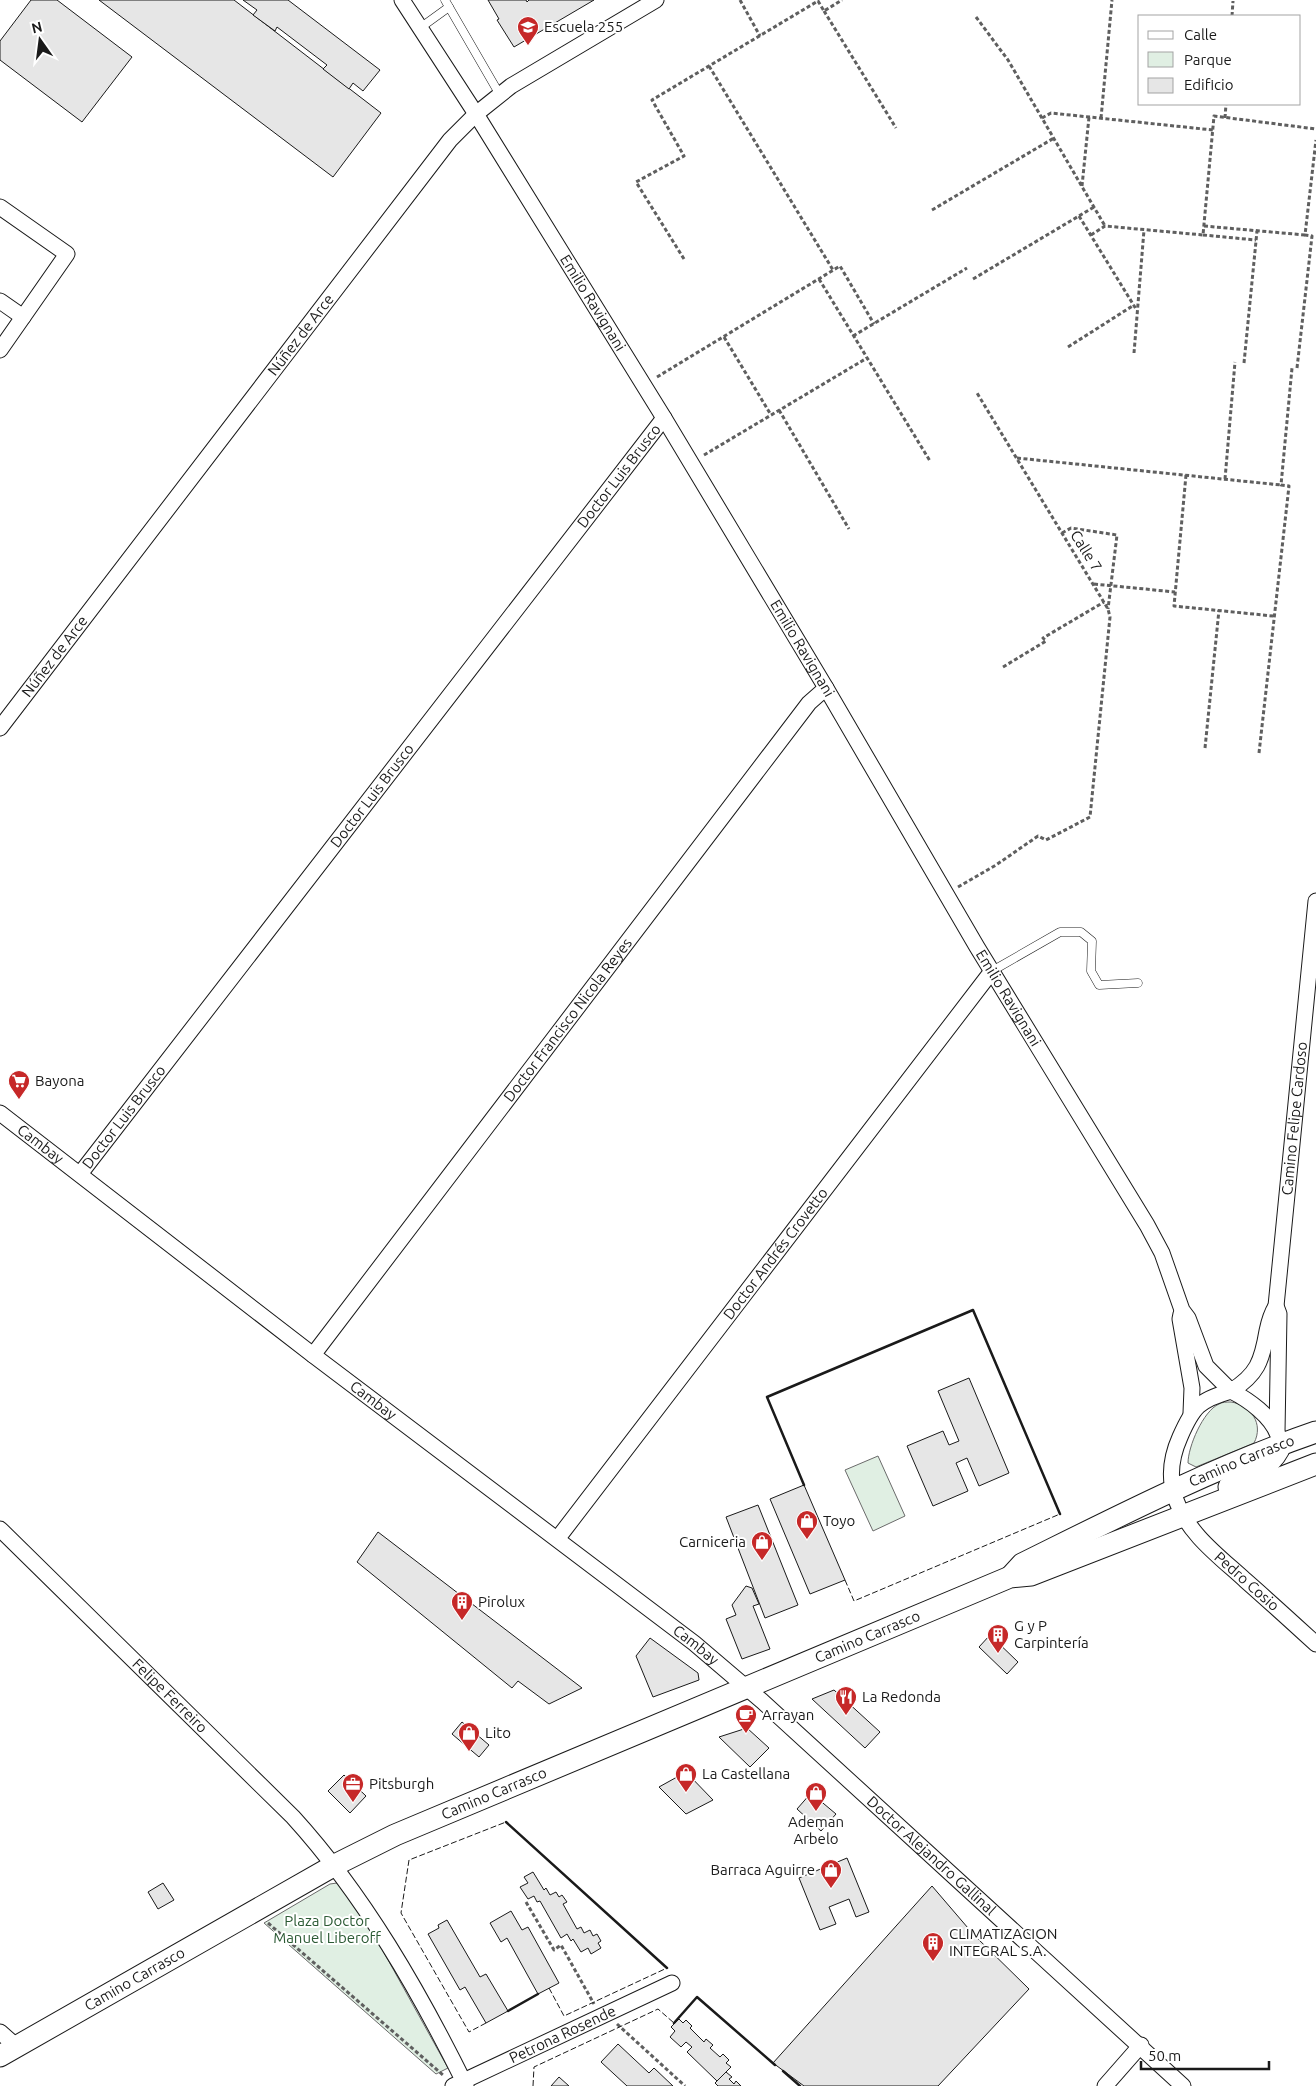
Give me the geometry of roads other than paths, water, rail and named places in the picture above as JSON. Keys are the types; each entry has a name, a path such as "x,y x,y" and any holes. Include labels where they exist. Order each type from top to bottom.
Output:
{"main road":[{"name":"Camino Carrasco","path":"1010,1577 1022,1564 1279,1438 1316,1432"},
{"path":"1184,1514 1268,1465 1278,1454 1279,1438"},
{"name":"Camino Carrasco","path":"8,2051 335,1865 395,1835 1010,1577 1031,1575 1316,1464"}],"street":[{"name":"Emilio Ravignani","path":"402,0 476,114 644,385 826,688 992,971 1147,1225 1162,1253 1182,1310 1188,1318 1206,1366 1231,1391 1246,1399 1260,1411 1279,1438"},
{"name":"Núñez de Arce","path":"0,728 450,140 476,114 500,95 572,49 656,0"},
{"path":"0,207 67,254 0,350"},
{"path":"0,301 23,317"},
{"name":"Doctor Luis Brusco","path":"80,1174 664,418"},
{"name":"Doctor Francisco Nicola Reyes","path":"313,1355 808,703 826,688"},
{"name":"Camino Felipe Cardoso","path":"1279,1438 1279,1314 1276,1306 1316,901"},
{"name":"Doctor Andrés Crovetto","path":"558,1538 992,971"},
{"name":"Cambay","path":"0,1113 313,1355 558,1538 694,1643 746,1688"},
{"name":"Camino Felipe Cardoso","path":"1231,1391 1246,1382 1260,1362 1271,1314 1276,1306"},
{"name":"Emilio Ravignani","path":"1182,1310 1180,1320 1192,1388 1191,1413 1174,1450 1171,1478 1176,1501 1184,1514"},
{"name":"Emilio Ravignani","path":"1191,1413 1214,1396 1231,1391"},
{"name":"Pedro Cosio","path":"1184,1514 1199,1538 1316,1644"},
{"name":"Felipe Ferreiro","path":"0,1529 293,1817 335,1865 375,1923 438,2032 461,2084"},
{"name":"Doctor Alejandro Gallinal","path":"746,1688 1183,2086"},
{"name":"Petrona Rosende","path":"461,2084 605,2017 672,1983"},
{"path":"0,2032 8,2051"},
{"path":"1105,2086 1140,2045"}],"lane":[{"path":"420,28 447,4 500,95"},
{"path":"992,971 1060,932 1081,932 1092,941 1091,971 1099,984 1138,983"}],"place":[{"name":"Escuela 255","path":"528,46"},
{"name":"Bayona","path":"19,1100"},
{"name":"Toyo","path":"807,1540"},
{"name":"Carniceria","path":"762,1561"},
{"name":"Pirolux","path":"462,1621"},
{"name":"G y P Carpintería","path":"998,1654"},
{"name":"La Redonda","path":"846,1716"},
{"name":"Arrayan","path":"746,1734"},
{"name":"Lito","path":"469,1752"},
{"name":"La Castellana","path":"686,1793"},
{"name":"Pitsburgh","path":"353,1803"},
{"name":"Ademan Arbelo","path":"816,1812"},
{"name":"Barraca Aguirre","path":"831,1889"},
{"name":"CLIMATIZACION INTEGRAL S.A.","path":"933,1962"}],"park label":[{"name":"Plaza Doctor Manuel Liberoff","path":"327,1930"}]}
